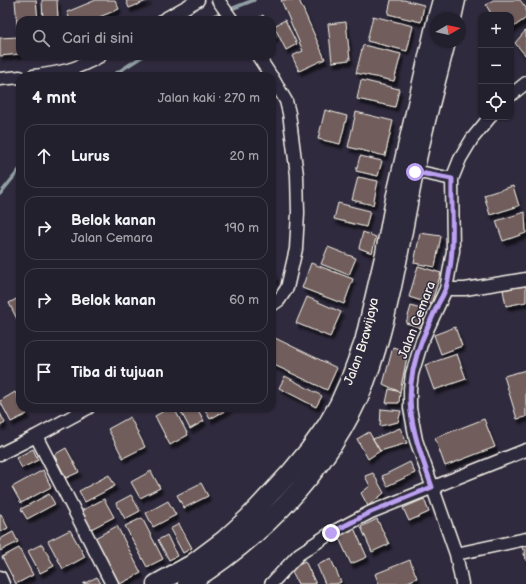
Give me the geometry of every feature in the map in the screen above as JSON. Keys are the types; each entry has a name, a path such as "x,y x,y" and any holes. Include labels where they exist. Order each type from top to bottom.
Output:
{"highway":[{"path":"439,12 442,0"},
{"path":"453,12 456,0"},
{"name":"Jalan Brawijaya","path":"156,584 192,564 224,540 248,518 285,479 309,450 327,425 339,404 364,342 386,253 395,198 430,48"},
{"name":"Jalan Brawijaya","path":"187,584 249,540 275,516 309,477 328,451 347,420 366,378 378,344 398,260 415,172 445,48"}],"street":[{"path":"170,16 198,0"},
{"path":"220,2 229,16"},
{"path":"65,72 92,60"},
{"path":"261,60 269,72"},
{"path":"0,79 16,77"},
{"path":"514,93 526,83"},
{"path":"276,84 286,101 289,113 297,175 298,213 296,248 287,288 276,302"},
{"name":"Jalan Cemara","path":"462,584 456,554 416,440 410,408 410,389 412,374 422,341 446,289 453,251 452,179 460,159 472,139 488,120"},
{"path":"415,172 452,179"},
{"path":"446,289 465,289 526,279"},
{"path":"0,454 81,412"},
{"path":"36,436 112,584"},
{"path":"271,584 299,554 331,533 371,512 526,450"},
{"path":"456,554 526,539"},
{"path":"0,577 3,584"}],"building":[{"path":"15,0 36,0 38,16 16,16"},
{"path":"42,0 57,0 58,16 43,16"},
{"path":"96,0 115,0 119,9 102,16 68,16 67,12"},
{"path":"126,0 149,0 129,8"},
{"path":"281,0 299,0 325,59 299,71 292,56 303,51"},
{"path":"391,0 404,0 424,5 421,22 388,14"},
{"path":"493,0 520,0 526,8 526,18 514,27 514,12 490,12 486,5"},
{"path":"373,16 413,26 407,51 367,41"},
{"path":"285,20 297,44 286,50 276,30 276,25"},
{"path":"346,22 350,60 332,62 328,24"},
{"path":"526,30 526,56 515,43"},
{"path":"16,37 16,54 0,56 0,38"},
{"path":"363,45 401,54 394,81 356,73"},
{"path":"361,80 399,89 395,107 357,99"},
{"path":"325,110 347,116 340,144 318,139"},
{"path":"356,112 393,121 385,156 348,147"},
{"path":"360,156 382,161 378,176 356,171"},
{"path":"358,177 378,181 373,205 352,200"},
{"path":"513,186 519,206 490,215 484,195"},
{"path":"338,203 370,211 366,227 334,219"},
{"path":"525,212 526,233 503,241 496,221"},
{"path":"363,232 376,237 372,253 359,248"},
{"path":"420,233 441,236 435,267 414,263"},
{"path":"328,247 356,258 349,275 321,264"},
{"path":"311,263 353,279 344,304 302,288"},
{"path":"418,266 441,273 431,304 409,297"},
{"path":"526,285 526,302 506,306 503,290"},
{"path":"307,297 341,312 330,337 296,323"},
{"path":"16,299 16,317 9,303"},
{"path":"411,306 426,311 421,328 406,323"},
{"path":"455,327 462,346 441,354 434,335"},
{"path":"276,338 337,368 327,390 276,366"},
{"path":"393,347 408,352 400,392 383,384"},
{"path":"457,354 466,379 434,390 425,365"},
{"path":"526,370 526,417 517,419 504,376"},
{"path":"285,376 322,396 316,407 279,388"},
{"path":"389,389 400,392 399,403 386,403"},
{"path":"15,392 16,412 26,412 27,414 11,422 0,401"},
{"path":"381,409 401,411 398,422 380,426"},
{"path":"162,412 176,412 188,435 170,445 155,416"},
{"path":"181,412 199,412 204,421 190,429"},
{"path":"206,412 223,412 210,419"},
{"path":"0,413 5,423 0,426"},
{"path":"130,417 145,447 123,458 108,429"},
{"path":"484,419 495,447 445,466 435,438"},
{"path":"400,428 407,443 380,451 373,439"},
{"path":"369,432 380,451 368,459 357,439"},
{"path":"66,448 79,472 66,478 54,455"},
{"path":"33,449 38,460 22,468 16,458"},
{"path":"410,462 415,473 387,486 382,476"},
{"path":"43,470 51,487 21,503 12,487"},
{"path":"151,471 160,488 140,498 131,482"},
{"path":"373,473 384,493 368,506 361,493 370,486 365,476"},
{"path":"109,475 115,486 85,502 79,491"},
{"path":"201,483 208,496 184,508 177,495"},
{"path":"49,494 55,504 27,519 21,509"},
{"path":"131,495 140,511 125,519 116,503"},
{"path":"104,499 114,517 91,529 81,511"},
{"path":"424,499 429,512 409,521 403,508"},
{"path":"168,501 176,515 153,527 146,513"},
{"path":"0,514 8,528 0,532"},
{"path":"142,518 163,559 147,567 125,526"},
{"path":"377,519 389,544 372,552 361,527"},
{"path":"179,524 192,548 183,553 170,529"},
{"path":"117,526 141,573 120,584 116,584 93,539"},
{"path":"354,528 367,557 351,564 338,536"},
{"path":"70,530 85,557 63,569 48,541"},
{"path":"13,532 18,542 0,551 0,539"},
{"path":"167,535 177,556 169,560 158,540"},
{"path":"42,544 54,566 40,573 28,551"},
{"path":"526,544 526,561 522,546"},
{"path":"19,548 33,575 16,584 2,557"},
{"path":"331,559 341,582 336,584 325,584 317,565"},
{"path":"410,560 417,578 403,584 379,584 375,574"},
{"path":"305,561 316,584 298,584 290,568"},
{"path":"97,577 101,584 83,584"}],"waterway":[{"path":"213,16 254,0"},
{"path":"118,72 137,60"},
{"path":"0,194 16,174"}],"route":[{"path":"331,533 371,512 432,487 416,440 410,408 410,389 412,374 422,341 446,289 453,251 452,179 415,172"}]}
